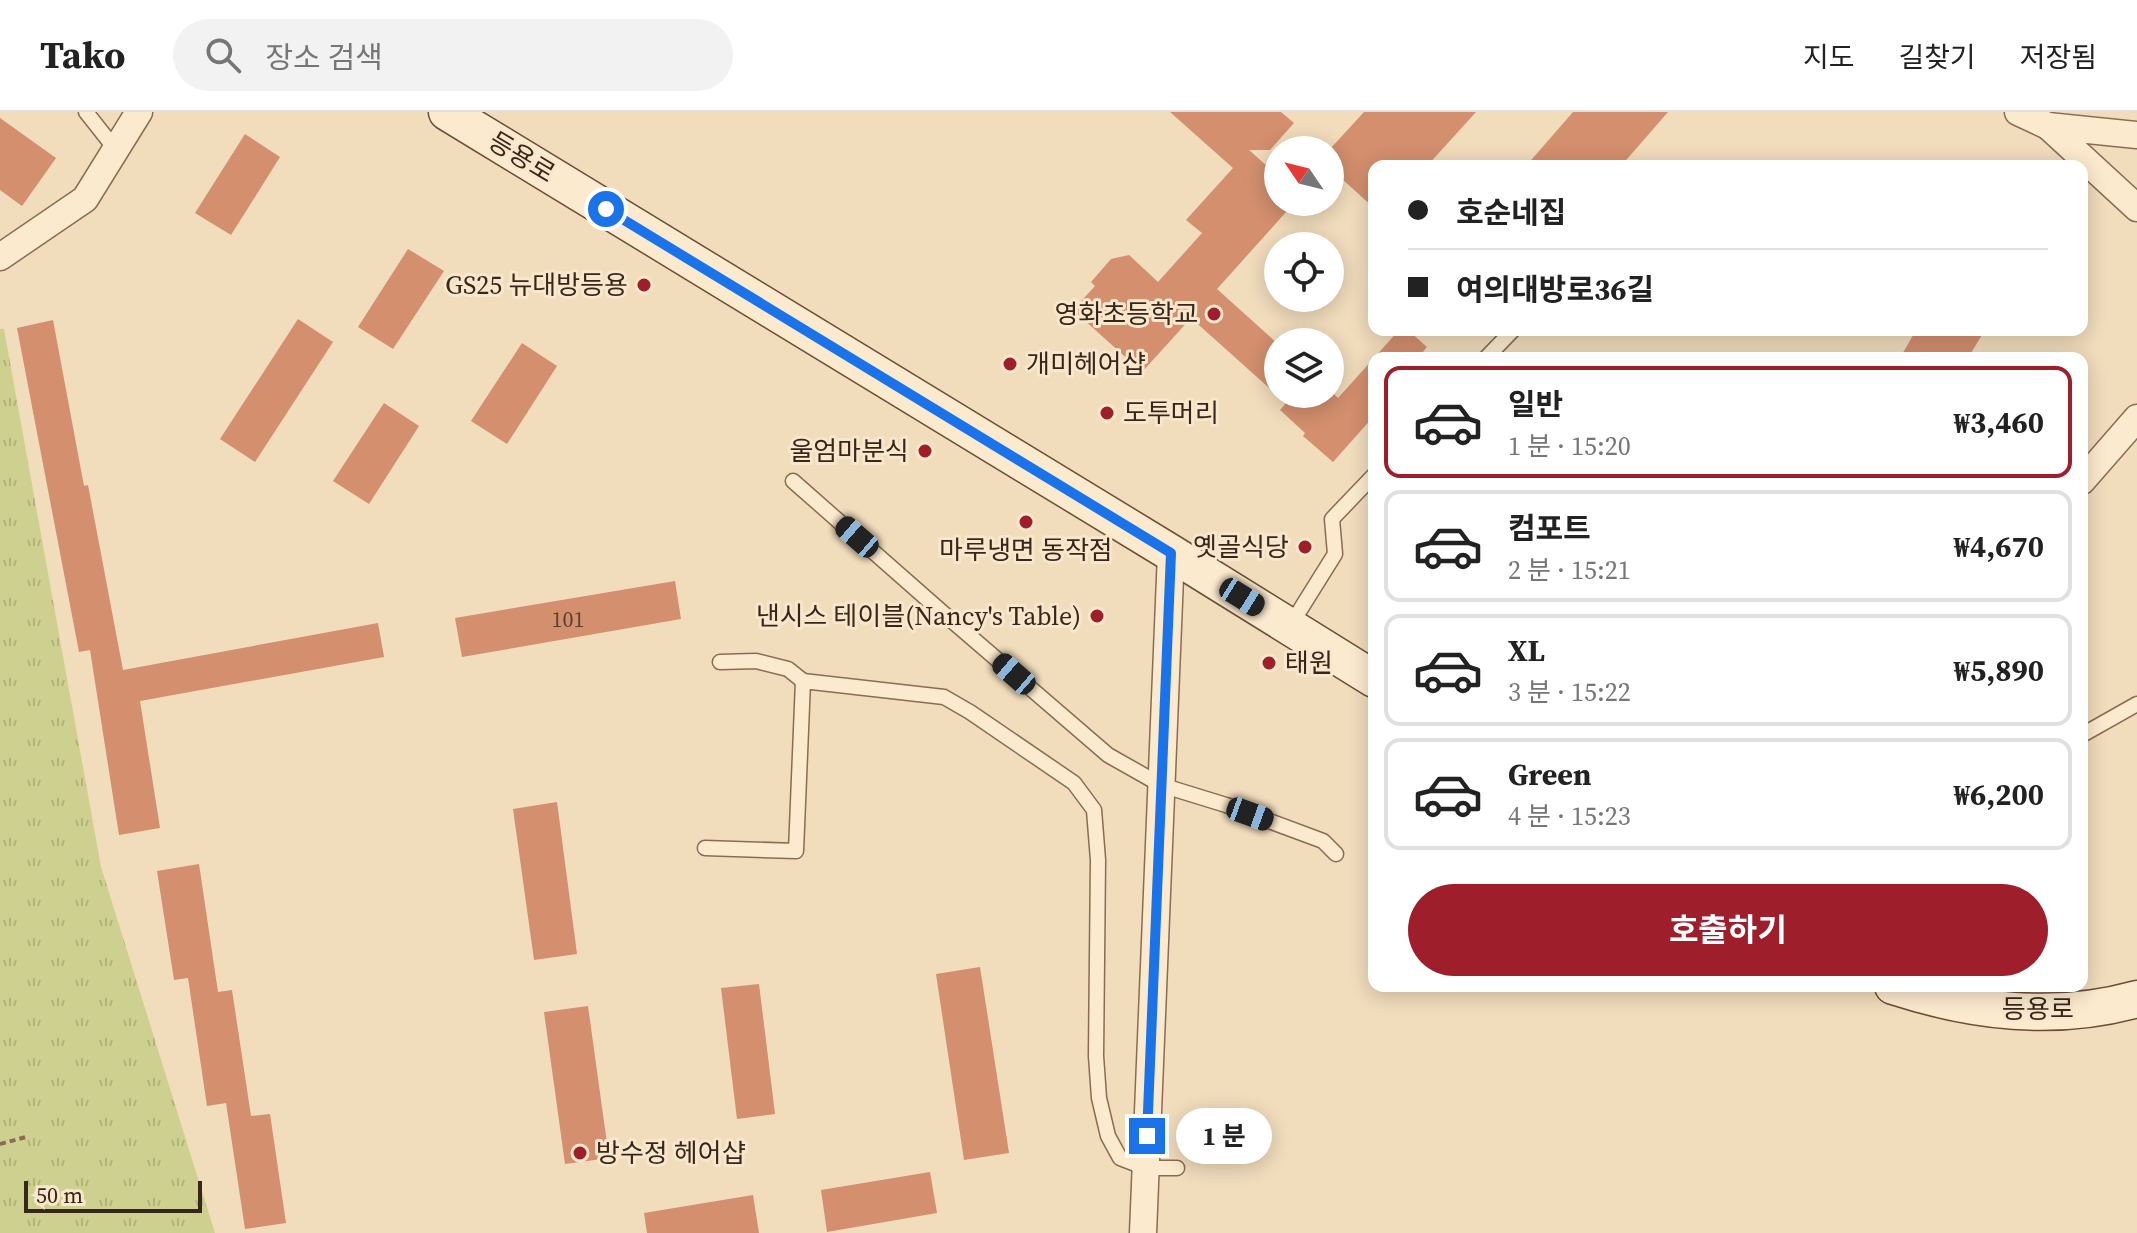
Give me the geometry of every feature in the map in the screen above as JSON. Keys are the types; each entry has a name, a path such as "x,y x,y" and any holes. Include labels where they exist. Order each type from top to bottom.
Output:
{"street":[{"path":"0,257 85,199 139,112"},
{"name":"등용로","path":"447,112 1368,675"},
{"path":"2018,112 2048,126 2085,160"},
{"path":"2048,126 2137,135"},
{"path":"2088,163 2137,208"},
{"path":"2088,474 2137,418"},
{"path":"1143,1233 1171,553"},
{"name":"등용로","path":"1911,992 1972,1007 2020,1012 2072,1010 2137,999"}],"lane":[{"path":"86,112 116,150"},
{"path":"1492,352 1507,336"},
{"path":"793,481 1108,755 1161,785 1323,841 1336,854"},
{"path":"1290,627 1335,554 1332,519 1368,481"},
{"path":"720,662 756,661 788,669 803,681 944,697 1074,783 1094,810 1098,860 1096,1056 1099,1098 1108,1136 1120,1158 1146,1168 1177,1168"},
{"path":"705,848 796,851 803,681"},
{"path":"2088,732 2137,704"}],"path":[{"path":"0,1144 26,1137"}],"green space":[{"path":"0,329 4,329 101,867 215,1233 0,1233"}],"building":[{"path":"1170,112 1281,112 1294,123 1282,136 1264,136 1264,150 1249,150 1264,163 1264,216 1282,216 1268,232 1264,232 1264,237 1217,289 1264,331 1264,383 1191,318 1142,372 1073,310 1095,286 1091,282 1111,259 1129,255 1158,282 1202,233 1186,220 1233,168"},
{"path":"1364,112 1476,112 1432,160 1368,160 1368,203 1344,181 1342,136"},
{"path":"1573,112 1668,112 1626,160 1531,160"},
{"path":"0,118 56,158 22,206 0,190"},
{"path":"245,134 280,157 231,235 195,213"},
{"path":"408,249 444,271 393,349 358,327"},
{"path":"298,319 333,342 255,462 220,439"},
{"path":"53,320 123,670 378,623 384,657 140,701 160,828 119,835 90,650 79,652 17,328"},
{"path":"1394,336 1415,336 1427,347 1423,352 1379,352"},
{"path":"1913,336 1981,336 1972,352 1903,352"},
{"path":"522,343 557,366 507,444 471,421"},
{"path":"1368,365 1368,423 1333,462 1303,436 1305,433 1280,410 1344,408 1344,391"},
{"path":"384,403 419,426 369,504 333,481"},
{"path":"675,581 681,619 462,657 455,618"},
{"path":"557,802 577,954 534,960 513,809"},
{"path":"199,864 218,992 232,990 251,1116 270,1114 286,1223 245,1229 226,1103 207,1106 188,978 174,980 157,871"},
{"path":"980,967 1009,1153 964,1160 936,974"},
{"path":"759,984 775,1114 737,1119 721,988"},
{"path":"588,1006 609,1158 565,1164 544,1012"},
{"path":"930,1172 937,1213 827,1232 821,1190"},
{"path":"753,1195 759,1233 647,1233 644,1213"}],"place":[{"name":"GS25 뉴대방등용","path":"644,285"},
{"name":"영화초등학교","path":"1214,314"},
{"name":"개미헤어샵","path":"1010,364"},
{"name":"도투머리","path":"1107,413"},
{"name":"울엄마분식","path":"925,451"},
{"name":"마루냉면 동작점","path":"1026,522"},
{"name":"옛골식당","path":"1305,547"},
{"name":"낸시스 테이블(Nancy's Table)","path":"1097,616"},
{"name":"태원","path":"1269,663"},
{"name":"방수정 헤어샵","path":"580,1153"}],"route":[{"path":"606,209 1171,553 1147,1136"}]}
